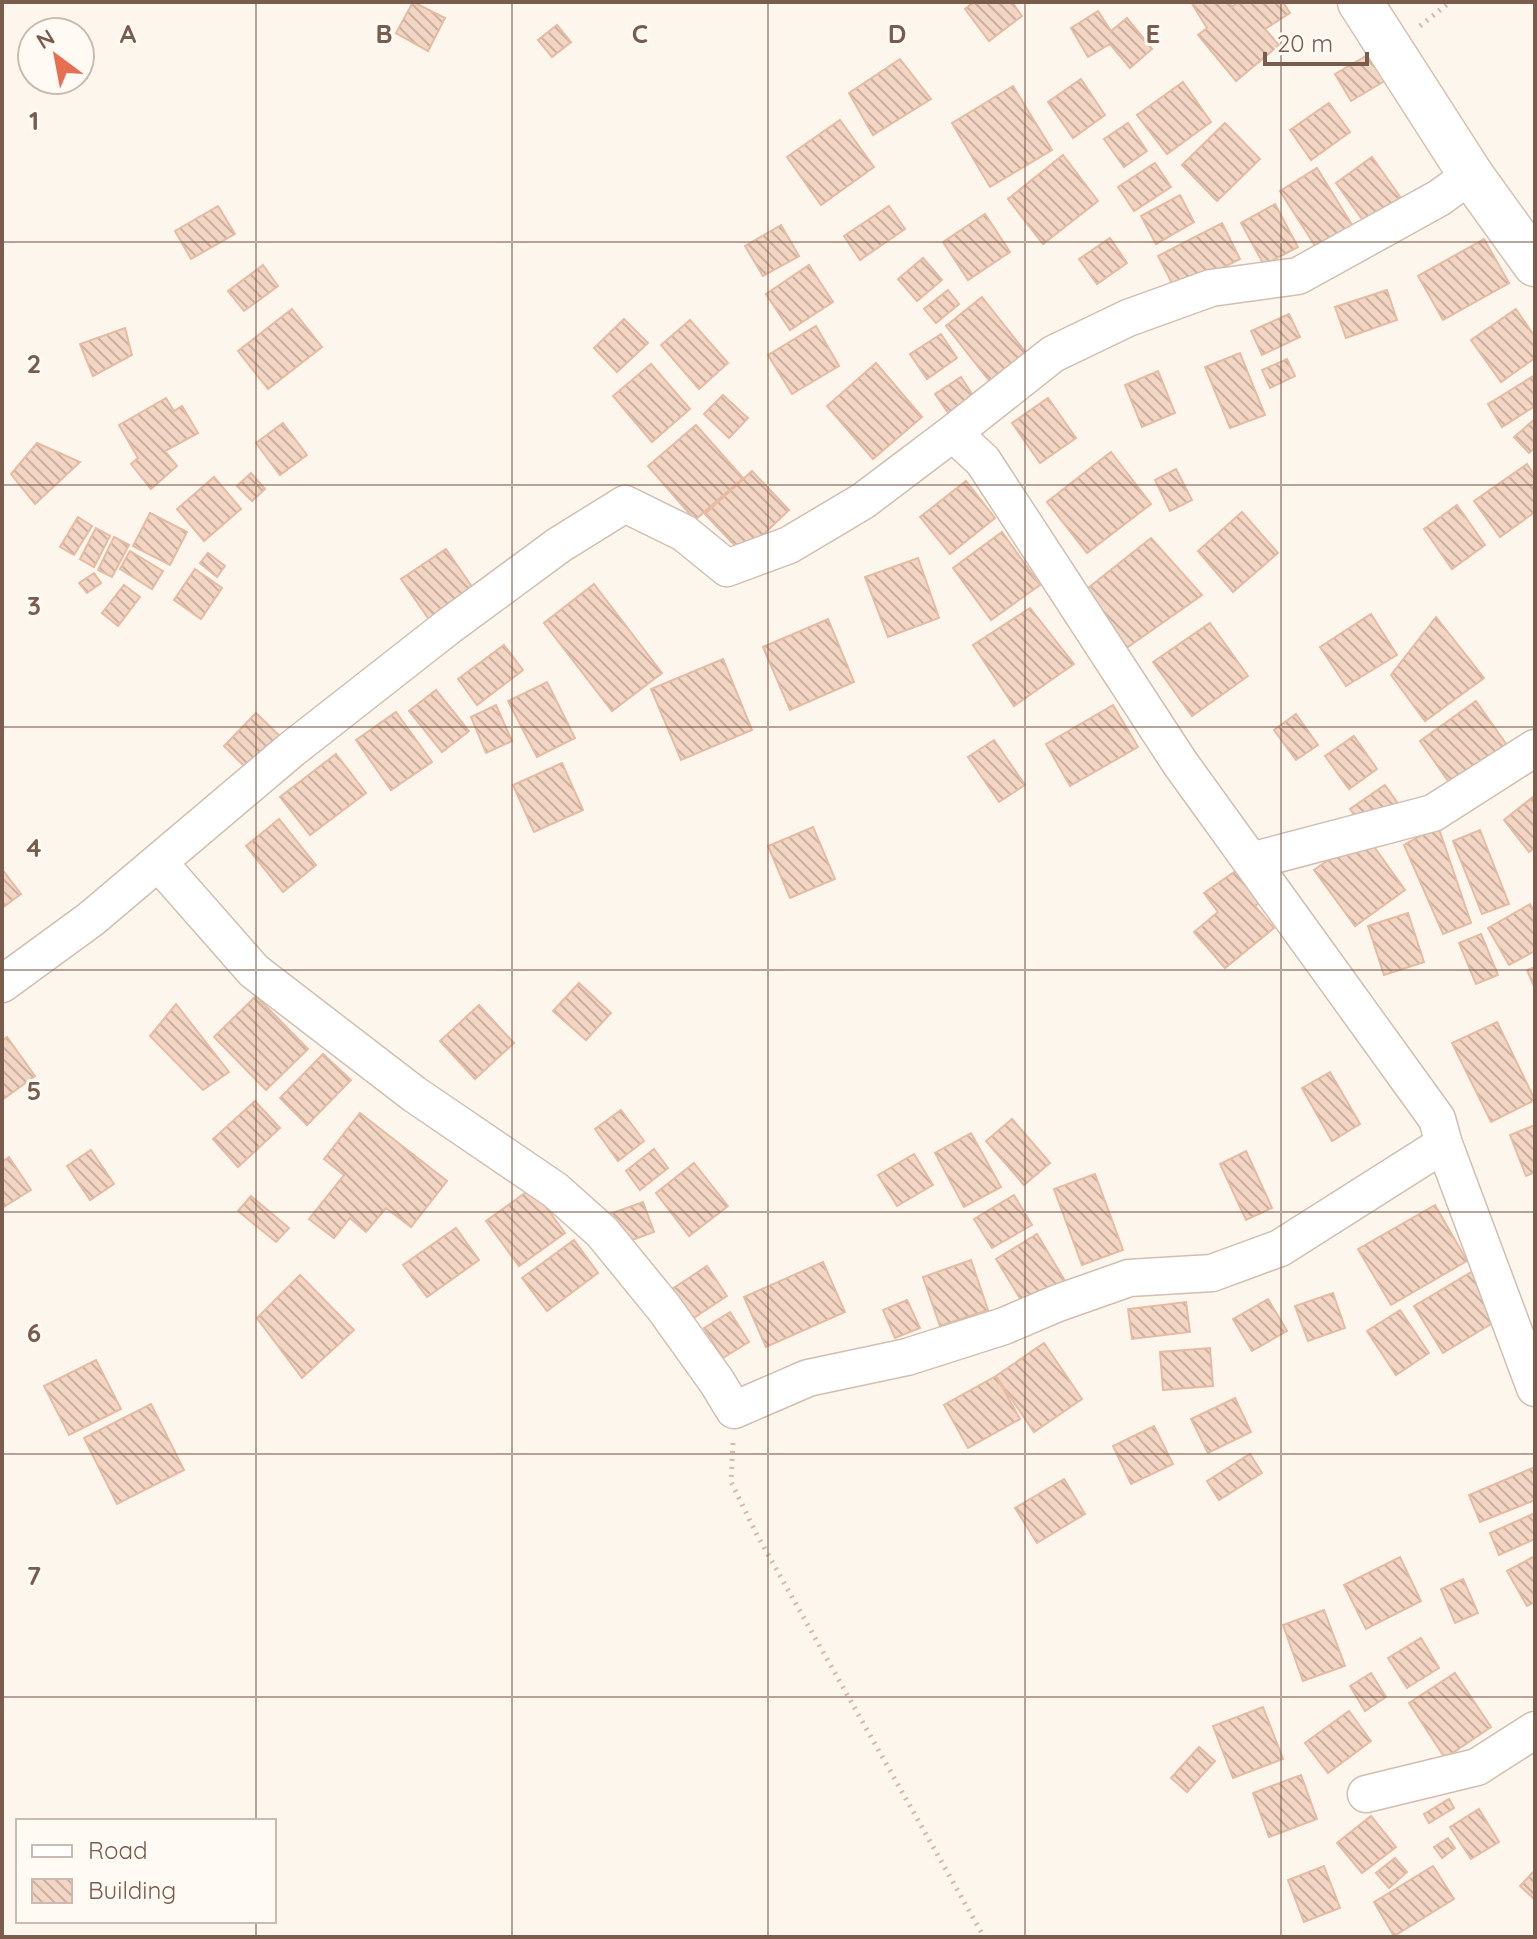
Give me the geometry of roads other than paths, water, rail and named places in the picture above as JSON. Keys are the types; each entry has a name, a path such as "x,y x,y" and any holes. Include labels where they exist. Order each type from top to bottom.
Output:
{"main road":[{"path":"1360,2 1471,175 1535,264"}],"street":[{"path":"2,984 91,919 292,749 449,626 559,545 625,504 684,533 727,568 789,545 863,501 1053,354 1128,318 1211,288 1298,276 1439,198 1471,175"},
{"path":"953,433 983,461 1180,763 1437,1119 1535,1388"},
{"path":"1251,861 1433,813 1535,748"},
{"path":"159,863 254,971 414,1094 555,1190 602,1232 664,1308 734,1410 808,1378 907,1357 1004,1326 1129,1278 1212,1273 1280,1248 1444,1144"},
{"path":"1366,1794 1477,1767 1535,1730"}]}
